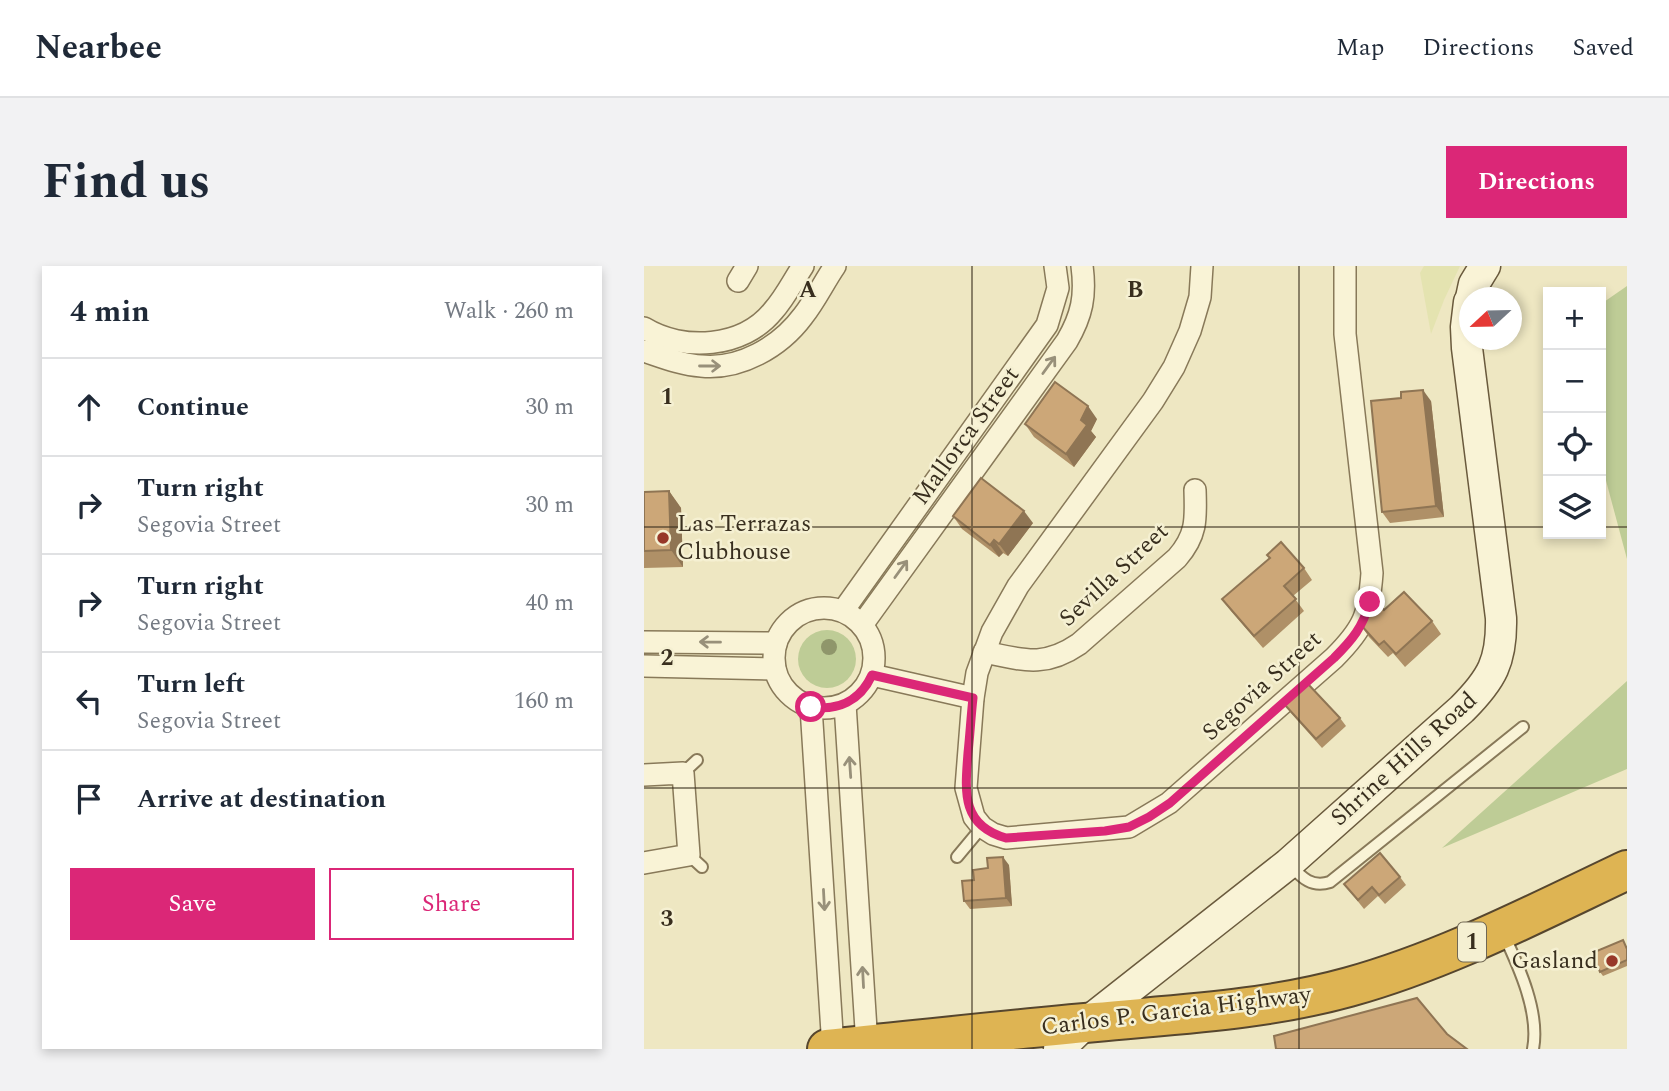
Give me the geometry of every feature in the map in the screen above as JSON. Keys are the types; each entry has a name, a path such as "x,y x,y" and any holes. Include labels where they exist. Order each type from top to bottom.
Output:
{"highway":[{"name":"Carlos P. Garcia Highway","path":"827,1049 1231,1010 1311,997 1427,961 1627,870"}],"street":[{"path":"644,328 672,339 694,343 713,343 735,338 754,328 772,313 803,266"},
{"path":"644,351 699,366 717,367 751,358 789,331 803,316 835,266"},
{"name":"Mallorca Street","path":"843,611 1047,325 1058,288 1055,266"},
{"name":"Mallorca Street","path":"862,625 1067,341 1078,322 1084,297 1082,266"},
{"path":"982,827 968,804 966,788 973,698 984,652 1018,586 1153,401 1174,367 1190,331 1199,298 1202,266"},
{"name":"Segovia Street","path":"982,827 1006,838 1022,838 1129,827 1149,817 1170,803 1334,658 1363,624 1370,602 1372,573 1345,334 1345,266"},
{"name":"Shrine Hills Road","path":"1473,287 1485,266"},
{"name":"Shrine Hills Road","path":"1059,1049 1086,1023 1288,864 1462,709 1491,676 1502,643 1501,618 1467,350"},
{"path":"998,394 1018,407"},
{"name":"Sevilla Street","path":"984,652 1028,661 1047,661 1063,655 1079,644 1177,558 1187,546 1196,519 1195,490"},
{"path":"820,608 843,611 862,625 871,640 874,657 872,675 862,692 834,708 811,707 788,693 775,669 776,643 788,623 808,610 820,608"},
{"path":"644,642 776,643"},
{"path":"644,666 775,669"},
{"path":"872,675 973,698"},
{"path":"845,704 856,861 850,1047"},
{"path":"811,707 822,863 850,1047"},
{"path":"644,775 690,767 696,861 644,863"},
{"path":"818,800 852,798"},
{"path":"822,863 856,861"}],"lane":[{"path":"1288,864 1310,883 1331,882 1522,727"},
{"path":"957,856 982,827"},
{"path":"1502,929 1519,967 1531,1006 1533,1049"}],"green space":[{"path":"1424,266 1460,266 1431,334 1420,273"},
{"path":"1627,286 1627,559 1606,481 1606,301"},
{"path":"821,630 833,630 843,634 852,643 856,665 848,680 833,688 821,688 811,684 802,675 798,665 798,653 802,643 811,634"},
{"path":"1627,681 1627,769 1442,848"}],"building":[{"path":"1055,382 1088,406 1081,420 1087,425 1066,454 1025,424"},
{"path":"1423,390 1436,506 1382,512 1371,401 1401,398 1401,392"},
{"path":"981,478 1024,511 999,544 994,540 990,545 953,516"},
{"path":"669,491 671,550 644,551 644,492"},
{"path":"1281,542 1304,568 1284,586 1296,599 1254,636 1222,599 1270,558 1267,555"},
{"path":"1404,592 1432,621 1396,654 1384,641 1379,645 1360,624 1368,608 1376,601 1384,610"},
{"path":"1308,684 1340,718 1316,739 1285,705"},
{"path":"1380,853 1400,877 1379,895 1372,887 1358,900 1344,884"},
{"path":"1003,857 1006,898 964,901 962,881 974,880 973,870 988,868 987,858"},
{"name":"Gasland","path":"1623,940 1627,949 1627,960 1600,972 1592,953"},
{"path":"1417,998 1447,1034 1467,1049 1276,1049 1274,1036"}],"place":[{"name":"Las Terrazas Clubhouse","path":"663,538"},
{"name":"Gasland","path":"1612,961"}],"route":[{"path":"811,707 834,708 845,704 862,692 872,675 973,698 966,788 968,804 982,827 1006,838 1129,827 1170,803 1334,658 1363,624 1370,602"}]}
